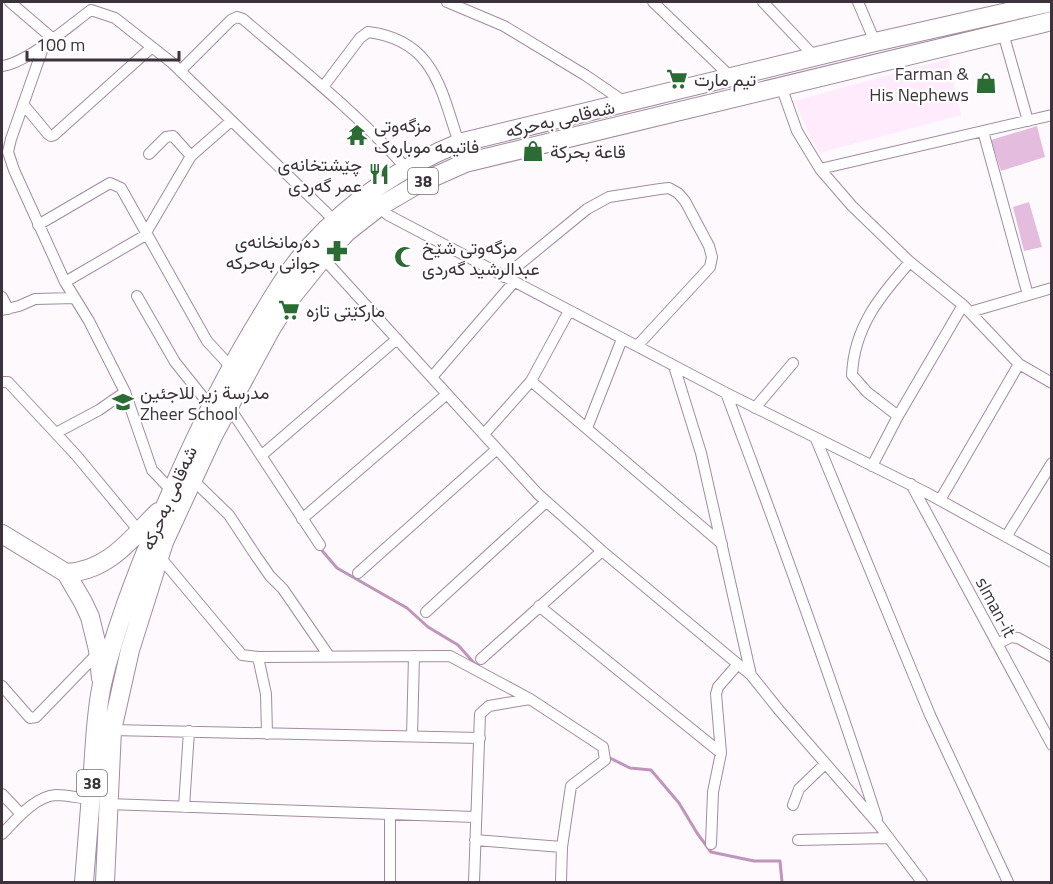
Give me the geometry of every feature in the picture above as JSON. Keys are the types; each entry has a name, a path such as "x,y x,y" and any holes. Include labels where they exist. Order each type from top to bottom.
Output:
{"main road":[{"name":"شەقامی بەحرکە","path":"105,882 96,728 102,685 132,583 169,496 265,325 296,278 310,246 335,221 360,200 406,168 459,143 875,42 1052,2"},
{"path":"1029,8 1027,23 1043,23"},
{"name":"شەقامی بەحرکە","path":"296,278 323,258 347,232 379,207 402,192 465,163 1043,23"},
{"name":"شەقامی بەحرکە","path":"84,882 112,730 130,650 160,557 213,436 231,368 265,325"},
{"name":"38","path":"66,573 86,570 105,562 139,531 169,496"},
{"name":"38","path":"2,534 66,573 90,617 102,685"}],"street":[{"path":"10,2 48,42"},
{"path":"447,2 467,5 585,75 626,103"},
{"path":"653,2 731,77"},
{"path":"763,2 815,57"},
{"path":"858,2 875,42"},
{"path":"2,66 10,65 48,42 94,6 115,18 180,71 335,221"},
{"path":"180,71 231,20 237,17 243,19 377,136 406,168"},
{"path":"323,87 360,38 368,32 391,37 420,54 436,76 459,143"},
{"path":"1002,33 1028,121"},
{"path":"48,42 6,141 11,161 65,282 89,321 125,392 152,470 169,496"},
{"path":"23,104 48,134 54,135 152,47"},
{"path":"781,86 797,131 820,169 852,206 910,262 966,308 1019,364 1052,383"},
{"path":"820,169 1052,115"},
{"path":"65,282 144,236 191,156 231,121"},
{"path":"983,131 1028,295"},
{"path":"149,154 166,137 173,136 191,156"},
{"path":"38,225 110,183 121,188 147,230 207,341 231,368"},
{"path":"432,377 509,279 587,209 609,197 669,188 685,201 709,246 712,257 710,267 637,346"},
{"path":"379,207 388,215 622,339 816,439 911,484 1052,562"},
{"path":"323,258 546,502 751,675 879,825 922,882"},
{"path":"898,416 867,392 852,375 853,354 862,327 881,294 910,262"},
{"path":"872,466 898,416 966,308 1052,288"},
{"path":"137,296 175,362 220,407 262,455 320,545"},
{"path":"2,297 5,309 35,299 75,298"},
{"path":"484,434 531,381 569,311"},
{"path":"262,455 397,339"},
{"path":"586,428 622,339"},
{"path":"755,408 793,363"},
{"path":"940,500 1019,364"},
{"path":"674,366 701,453 751,675"},
{"path":"531,381 722,545"},
{"path":"2,382 8,382 56,433 139,531"},
{"path":"56,433 99,410 125,392"},
{"path":"726,393 789,564 879,825"},
{"path":"302,519 447,394"},
{"path":"816,439 930,715 1008,882"},
{"path":"358,573 497,450"},
{"path":"1006,537 1052,463"},
{"path":"193,480 230,515 270,576 283,589 329,656"},
{"name":"slman-it","path":"911,484 1052,746"},
{"path":"426,612 546,502"},
{"path":"481,659 602,551"},
{"path":"160,557 242,655 258,657 450,656 530,699 603,747 605,760 571,786 562,847 561,882"},
{"path":"539,606 721,753"},
{"path":"997,644 1011,637 1018,638 1052,657"},
{"path":"2,686 30,718 36,717 98,653"},
{"path":"412,736 414,656"},
{"path":"258,657 266,694 267,734"},
{"path":"711,844 713,792 721,753 716,694 718,687 738,664"},
{"path":"474,882 480,714 489,706 530,699"},
{"path":"112,730 480,738"},
{"path":"184,807 189,731"},
{"path":"793,805 799,789 825,764"},
{"path":"2,794 21,814"},
{"path":"2,834 21,814 43,798 56,795 99,802 184,807 475,817"},
{"path":"390,815 390,882"},
{"path":"798,840 888,838"},
{"path":"475,840 562,847"}],"shaded area":[{"path":"948,59 961,115 819,153 794,101"},
{"path":"1037,126 1045,157 1001,171 991,140"},
{"path":"1029,202 1042,247 1024,251 1013,207"}],"waterway":[{"path":"319,547 337,568 407,608 428,627 458,645 475,664"},
{"path":"608,757 630,768 651,770 679,803 711,852 754,861 780,861 782,882"}],"place":[{"name":"تيم مارت","path":"677,79"},
{"name":"Farman & His Nephews","path":"986,83"},
{"name":"مزگەوتی فاتیمە موبارەک","path":"357,135"},
{"name":"قاعة بحركة","path":"533,151"},
{"name":"چێشتخانەی عمر گەردی","path":"379,174"},
{"name":"دەرمانخانەی جوانی بەحرکە","path":"337,251"},
{"name":"مزگەوتی شێخ عبدالرشید گەردی","path":"405,257"},
{"name":"مارکێتی تازە","path":"289,310"},
{"name":"مدرسة زير للاجئين Zheer School","path":"123,402"}]}
